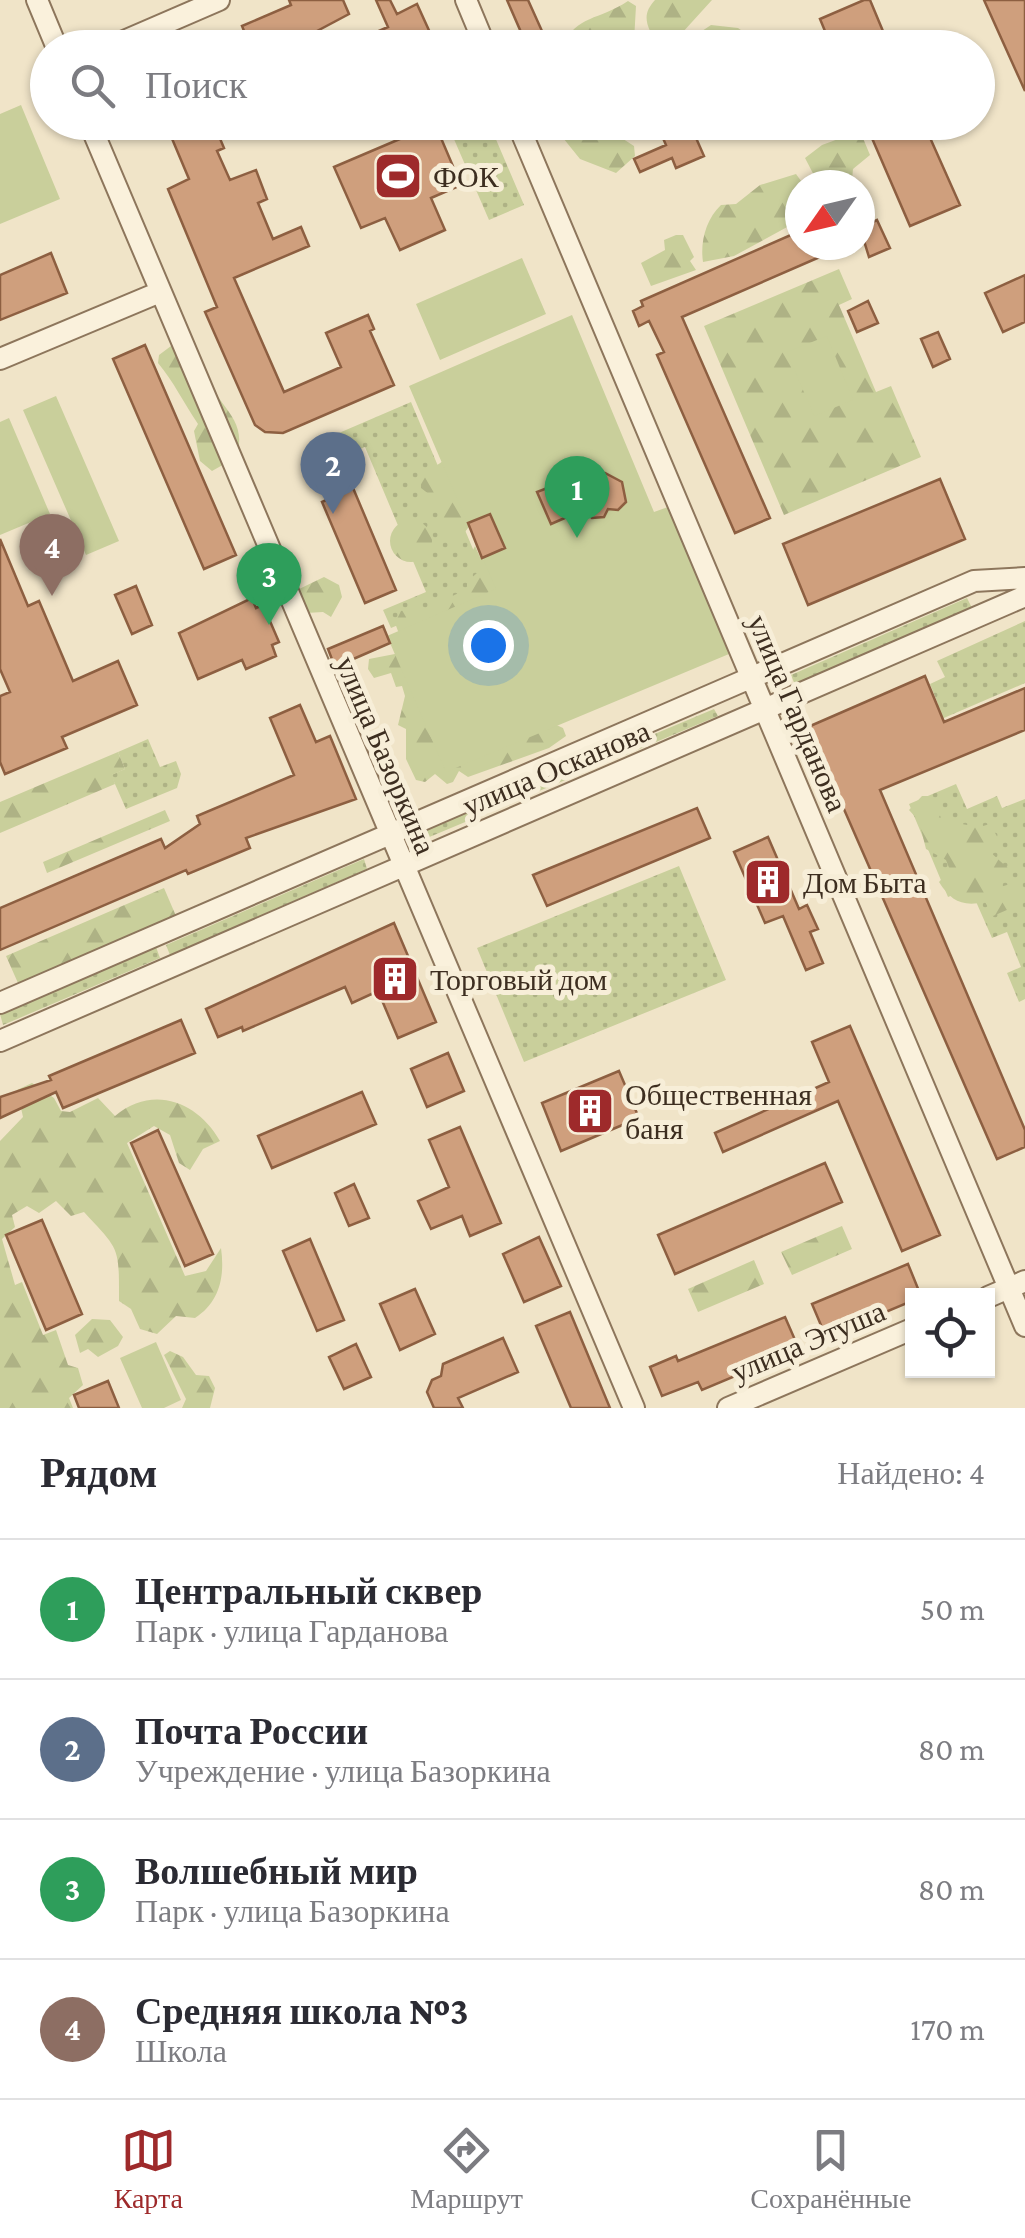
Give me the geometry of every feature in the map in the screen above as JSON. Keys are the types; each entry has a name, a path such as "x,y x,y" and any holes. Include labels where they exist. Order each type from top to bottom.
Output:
{"street":[{"path":"37,0 50,30"},
{"path":"150,30 219,0"},
{"path":"466,0 478,30"},
{"name":"улица Базоркина","path":"96,140 401,867 634,1408"},
{"name":"улица Гарданова","path":"525,140 750,678 1017,1284 1025,1326"},
{"path":"0,359 160,292"},
{"name":"улица Осканова","path":"0,1003 974,581 1025,578"},
{"name":"улица Осканова","path":"0,1041 1025,596"},
{"name":"улица Этуша","path":"728,1408 905,1332"}],"green space":[{"path":"655,0 712,0 685,30 650,30 650,7"},
{"path":"628,1 636,6 635,30 573,30 582,23"},
{"path":"711,25 741,30 704,30"},
{"path":"21,105 30,127 30,140 36,140 60,199 0,224 0,114"},
{"path":"454,140 496,140 524,205 489,220"},
{"path":"565,140 625,140 634,146 635,156 616,173 580,159"},
{"path":"836,140 864,140 870,155 853,170 811,170 805,158"},
{"path":"785,177 785,228 734,256 703,262 702,247 711,217 721,205 736,204 760,185"},
{"path":"683,235 696,270 651,286 641,263 665,250 664,240"},
{"path":"522,258 546,314 440,360 416,304"},
{"path":"839,269 852,299 839,305 876,392 891,386 921,457 784,515 704,326"},
{"path":"572,315 654,512 668,507 729,654 446,772 387,636 496,589 409,386"},
{"path":"827,336 853,400 814,416 787,352"},
{"path":"175,343 188,358 203,364 238,431 235,458 212,471 200,461 194,431 198,424 158,363 159,355"},
{"path":"56,396 119,541 86,555 23,410"},
{"path":"411,402 489,587 391,628 383,610 426,592 365,447 327,463 318,442"},
{"path":"9,418 50,514 0,535 0,422"},
{"path":"444,460 471,524 456,544 441,535 438,507 424,512 418,505 423,499 434,498 421,488 421,482 425,474"},
{"path":"411,520 426,526 432,541 426,556 411,562 396,556 390,541 396,526"},
{"path":"475,546 480,557 516,583 402,642 395,623 401,611 415,607 419,612 467,589 467,582 477,573 471,554"},
{"path":"324,577 339,585 342,597 331,617 323,612 306,613 297,590"},
{"path":"967,598 972,608 795,685 791,675"},
{"path":"1025,621 1025,683 858,755 938,704 930,684 945,677 937,661"},
{"path":"400,653 563,728 566,736 549,748 468,777 459,771 453,782 447,784 435,774 425,782 416,780 406,759 406,729 398,725 405,696 402,686 396,687 391,673 374,678 368,669 369,659"},
{"path":"714,709 718,716 427,838 424,831"},
{"path":"148,739 160,767 176,761 181,774 177,788 126,809 111,775 125,769 118,752"},
{"path":"118,752 125,769 112,775 115,784 0,833 0,802"},
{"path":"956,784 967,809 997,796 1002,808 1025,799 1025,999 1019,1002 1007,973 1021,967 1007,932 992,938 970,888 948,897 909,804"},
{"path":"922,796 931,796 942,820 967,825 977,818 983,826 990,824 999,840 981,853 989,851 1011,871 1000,887 1014,883 1021,889 1016,906 993,916 985,902 964,903 948,894 939,882 950,870 946,860 926,849 919,821 909,810"},
{"path":"165,810 170,821 47,873 43,862"},
{"path":"364,859 367,869 170,955 166,945"},
{"path":"679,866 726,980 524,1062 477,948"},
{"path":"164,888 176,916 18,983 6,956"},
{"path":"156,947 160,958 3,1025 0,1014"},
{"path":"32,1083 54,1098 61,1111 70,1112 98,1098 115,1116 144,1101 174,1102 200,1116 220,1141 203,1149 190,1170 179,1163 170,1135 154,1126 127,1143 185,1276 206,1271 221,1248 221,1278 210,1304 195,1318 176,1316 157,1334 140,1329 131,1309 119,1301 115,1250 84,1212 71,1216 56,1201 39,1213 27,1206 12,1215 15,1227 2,1239 15,1285 22,1282 43,1335 56,1330 68,1365 78,1368 83,1385 69,1398 73,1408 0,1408 0,1141 23,1117 17,1090"},
{"path":"842,1226 852,1249 792,1275 781,1252"},
{"path":"754,1260 764,1284 698,1312 688,1289"},
{"path":"92,1319 110,1320 123,1337 118,1346 98,1357 88,1349 80,1353 75,1335"},
{"path":"156,1342 181,1400 164,1408 142,1408 120,1358"},
{"path":"170,1351 183,1357 196,1375 209,1376 215,1388 210,1408 182,1408 186,1399 164,1355"}],"building":[{"path":"289,0 343,0 349,14 319,30 244,30 242,26 291,5"},
{"path":"376,0 390,0 397,14 417,4 429,30 381,30 388,27"},
{"path":"507,0 528,0 542,30 520,30"},
{"path":"870,0 882,30 825,30 820,19"},
{"path":"984,0 1025,0 1025,91"},
{"path":"173,140 221,140 224,148 217,151 230,180 256,170 267,199 258,203 273,239 301,227 309,246 234,278 284,392 341,367 326,333 368,315 374,329 370,331 394,385 283,433 265,432 255,425 205,312 217,307 168,189 189,179"},
{"name":"ФОК","path":"397,140 442,140 461,185 431,198 445,230 400,250 385,218 361,228 334,167"},
{"path":"664,140 697,140 704,156 676,168 672,158 640,172 634,159 666,145"},
{"path":"873,140 931,140 960,205 910,226"},
{"path":"875,221 890,248 875,254"},
{"path":"785,238 785,260 813,260 682,317 770,518 735,533 657,355 664,352 649,321 639,326 633,311 643,306 641,301"},
{"path":"51,253 67,293 0,320 0,275"},
{"path":"1025,275 1025,322 1003,332 985,293"},
{"path":"868,301 878,323 857,332 848,311"},
{"path":"938,332 950,359 933,367 921,339"},
{"path":"145,345 236,555 204,569 113,359"},
{"path":"594,473 605,473 622,482 626,502 618,510 608,509 604,517 592,518 583,510 551,524 537,492 560,483 570,506"},
{"path":"348,476 396,590 365,603 322,502 340,494 334,482"},
{"path":"940,479 965,539 808,605 783,544"},
{"path":"490,514 505,548 482,558 468,523"},
{"path":"0,539 28,606 39,601 73,681 118,661 137,705 62,737 67,748 5,774 0,762 0,696 10,692 0,669"},
{"path":"136,586 152,625 132,634 115,595"},
{"path":"252,598 256,608 263,605 279,642 272,645 276,656 246,669 242,660 198,679 179,633"},
{"path":"383,626 390,643 335,667 328,649"},
{"path":"925,676 944,722 1025,688 1025,730 880,790 1025,1130 1025,1147 997,1159 808,727"},
{"path":"300,705 316,742 330,736 356,799 246,838 250,848 188,874 186,870 0,950 0,908 161,839 165,848 200,824 197,816 294,775 270,718"},
{"path":"697,808 710,838 547,906 533,875"},
{"name":"Дом Быта","path":"768,837 799,909 807,905 818,929 810,932 823,963 806,970 783,916 765,923 734,852"},
{"path":"394,923 436,1022 398,1038 378,991 352,1003 345,987 243,1031 242,1027 218,1037 206,1009"},
{"path":"181,1020 195,1053 63,1108 56,1092 0,1118 0,1097 51,1080 49,1076"},
{"path":"850,1026 940,1235 902,1251 838,1101 723,1152 715,1133 829,1082 812,1042"},
{"path":"448,1053 464,1091 427,1107 411,1069"},
{"name":"Общественная баня","path":"619,1071 639,1118 561,1151 542,1103"},
{"path":"362,1092 376,1124 272,1168 258,1136"},
{"path":"460,1127 501,1223 470,1236 462,1216 431,1229 418,1201 449,1187 429,1140"},
{"path":"158,1130 213,1254 185,1266 131,1143"},
{"path":"825,1163 842,1202 675,1274 658,1235"},
{"path":"354,1184 369,1218 349,1226 335,1193"},
{"path":"42,1220 82,1314 46,1330 6,1235"},
{"path":"539,1237 561,1286 524,1302 503,1254"},
{"path":"310,1239 344,1320 317,1331 283,1251"},
{"path":"908,1264 918,1288 905,1288 905,1304 826,1337 812,1304"},
{"path":"415,1289 435,1334 400,1350 380,1304"},
{"path":"570,1312 610,1408 571,1408 536,1326"},
{"path":"785,1317 799,1349 702,1390 698,1382 662,1396 650,1367 676,1356 678,1361"},
{"path":"503,1338 518,1372 458,1398 463,1408 434,1408 427,1392 432,1380 441,1376 443,1364"},
{"path":"356,1344 371,1377 344,1389 329,1357"},
{"path":"108,1381 119,1408 79,1408 74,1395"}],"place":[{"name":"ФОК","path":"398,176"},
{"name":"Почта России","path":"333,514"},
{"name":"Центральный сквер","path":"577,538"},
{"name":"Средняя школа №3","path":"52,596"},
{"name":"Волшебный мир","path":"269,625"},
{"name":"Дом Быта","path":"768,882"},
{"name":"Торговый дом","path":"395,979"},
{"name":"Общественная баня","path":"590,1111"}]}
